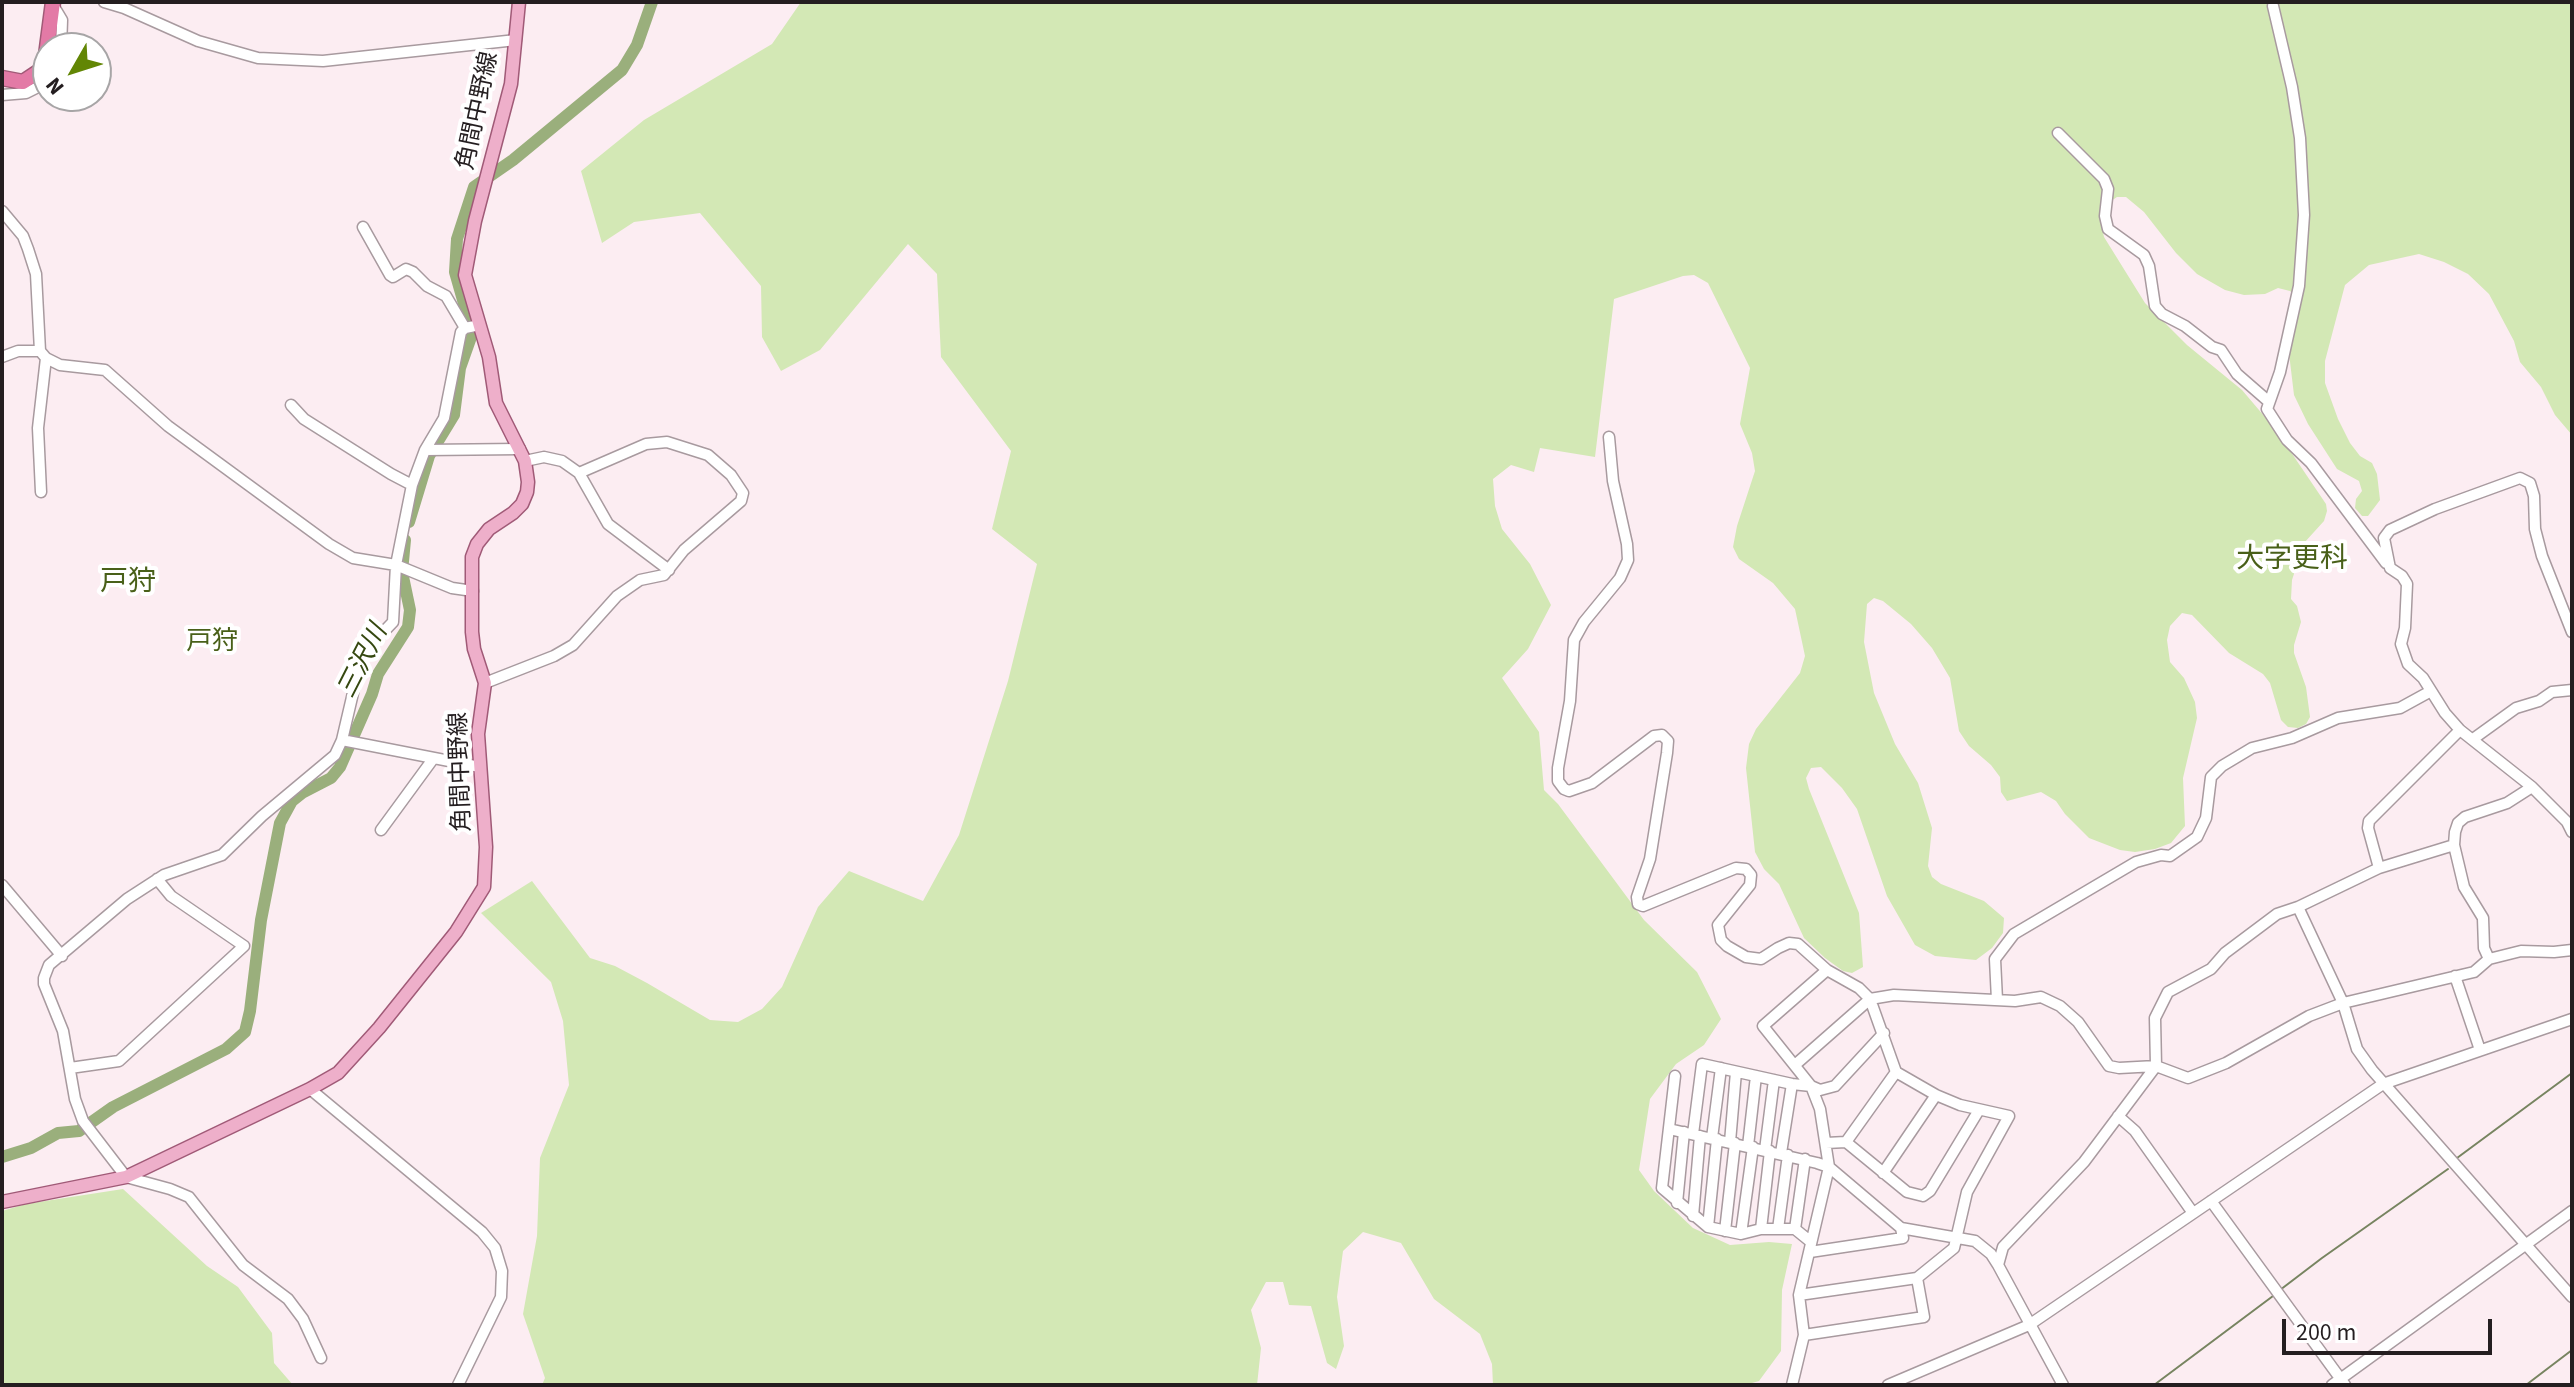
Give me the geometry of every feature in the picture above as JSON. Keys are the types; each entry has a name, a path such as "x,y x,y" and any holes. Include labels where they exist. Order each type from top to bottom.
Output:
{"highway":[{"path":"6,77 23,82 34,77 45,63 53,4"}],"main road":[{"name":"角間中野線","path":"2,1202 126,1177 338,1073 379,1028 476,903 486,878 478,734 485,683 473,641 474,551 489,529 522,504 528,482 522,455 496,403 489,357 465,275 466,260 511,84 519,2"}],"street":[{"path":"104,2 198,41 258,58 323,61 516,40"},
{"path":"53,4 62,20 62,32"},
{"path":"2273,6 2300,138 2304,215 2299,286 2280,372 2268,401 2269,416 2287,440 2311,463 2390,568 2407,584 2401,644 2408,664 2460,730 2532,787 2567,822 2572,832"},
{"path":"2,95 32,90"},
{"path":"2058,133 2107,184 2106,223 2111,233 2144,255 2149,266 2155,306 2162,314 2221,350 2237,374 2268,401"},
{"path":"2,211 23,236 36,274 43,354 38,428 41,492"},
{"path":"363,227 390,275 393,277 406,269 413,272 427,286 446,296 465,328"},
{"path":"321,1358 303,1319 288,1299 243,1265 189,1197 126,1177 81,1117 63,1031 44,984 49,965 127,899 157,879 222,855 262,816 326,765 347,742 360,663 368,648 393,622 396,565 412,485 425,450 444,418 461,332 480,325"},
{"path":"2,357 18,351 43,354 60,365 105,370 168,426 329,544 353,558 396,565 452,588 473,591"},
{"path":"291,405 304,419 412,485"},
{"path":"1609,437 1613,481 1628,560 1620,578 1576,635 1558,781 1569,791 1592,783 1654,736 1662,735 1668,741 1667,753 1650,859 1637,897 1638,904 1643,906 1736,868 1746,869 1751,875 1750,885 1718,925 1721,940 1746,957 1761,959 1789,943 1798,944 1827,970 1859,988 1870,999 1896,1072 1936,1095 1979,1110 2009,1116 1967,1192 1954,1248 1917,1278 1799,1295"},
{"path":"485,683 554,656 583,635 617,596 640,580 664,575 684,550 741,501 743,493 731,475 708,455 658,441 617,455 579,473"},
{"path":"425,450 522,455 562,461 579,473 608,524 669,570"},
{"path":"2390,568 2384,538 2390,530 2435,509 2520,478 2530,483 2534,496 2535,529 2542,556 2564,605 2572,632"},
{"path":"2473,739 2516,708 2539,701 2552,692 2572,690"},
{"path":"1997,1000 1995,959 2014,934 2136,862 2161,855 2170,856 2184,848 2197,837 2206,818 2211,777 2222,766 2252,748 2292,738 2338,718 2400,708 2431,691"},
{"path":"2379,868 2368,828 2369,821 2460,730"},
{"path":"347,742 480,767"},
{"path":"381,830 433,759"},
{"path":"2489,959 2484,948 2483,918 2464,887 2454,845 2458,823 2465,817 2507,803 2532,787"},
{"path":"1998,1265 2003,1247 2084,1162 2156,1066 2155,1018 2168,992 2211,969 2225,953 2277,914 2379,868 2454,845"},
{"path":"70,1068 119,1061 244,946 171,896 157,879"},
{"path":"2,885 62,956"},
{"path":"2298,907 2343,1003 2357,1049 2383,1084 2572,1297"},
{"path":"1796,1064 1870,999 1894,995 2015,1001 2041,997 2060,1006 2078,1022 2109,1066 2156,1066 2188,1078 2226,1063 2309,1016 2343,1003 2474,972 2489,959 2521,951 2572,950"},
{"path":"1792,1385 1804,1335 1799,1295 1829,1167 1820,1109 1811,1086 1763,1026 1827,970"},
{"path":"2455,976 2480,1050"},
{"path":"1888,1385 2029,1325 2383,1084 2572,1019"},
{"path":"1677,1203 1692,1134 1702,1064 1820,1090 1835,1086 1884,1033"},
{"path":"1708,1227 1721,1068"},
{"path":"1725,1231 1736,1072"},
{"path":"1846,1142 1896,1072"},
{"path":"1675,1076 1662,1188 1708,1227 1741,1234 1761,1229 1795,1229 1811,1247"},
{"path":"1741,1234 1756,1076"},
{"path":"1774,1080 1778,1229"},
{"path":"1761,1229 1792,1084"},
{"path":"310,1089 482,1232 495,1248 502,1271 501,1297 458,1385"},
{"path":"1883,1173 1936,1095"},
{"path":"1826,1143 1846,1142 1907,1192 1923,1196 1930,1191 1979,1110"},
{"path":"2118,1116 2135,1131 2193,1213"},
{"path":"1669,1129 1829,1167 1901,1228 1975,1241 1991,1254 1998,1265 2063,1385"},
{"path":"1692,1134 1693,1216"},
{"path":"1795,1229 1805,1159"},
{"path":"2211,1201 2339,1383 2572,1211"},
{"path":"1811,1247 1903,1238 1901,1228"},
{"path":"1804,1335 1924,1317 1917,1278"}],"green space":[{"path":"801,2 2572,2 2572,435 2555,415 2541,387 2520,362 2514,341 2489,294 2468,274 2419,254 2369,265 2345,285 2325,361 2325,383 2338,419 2350,443 2360,456 2372,463 2377,474 2380,500 2368,516 2362,516 2355,508 2356,499 2362,491 2359,481 2337,469 2308,424 2294,395 2288,345 2297,298 2290,291 2278,288 2265,294 2244,295 2225,290 2197,274 2144,212 2126,197 2117,197 2102,207 2100,219 2104,237 2145,303 2187,345 2242,390 2276,430 2326,504 2324,521 2304,543 2292,580 2291,599 2297,606 2301,622 2294,653 2306,687 2310,717 2306,724 2298,728 2288,727 2281,720 2270,683 2263,674 2229,653 2192,615 2182,613 2170,626 2167,640 2170,662 2184,678 2195,702 2197,718 2183,778 2185,826 2171,843 2155,849 2135,852 2120,850 2089,838 2056,801 2041,792 2007,801 2001,792 2000,777 1969,746 1959,731 1950,678 1932,648 1911,624 1883,601 1874,598 1867,604 1864,642 1874,693 1895,744 1918,783 1932,828 1928,866 1932,877 1941,884 1984,901 2004,918 2003,933 1992,948 1976,960 1935,956 1915,945 1887,896 1857,809 1821,767 1811,768 1806,778 1809,789 1859,913 1863,967 1852,973 1843,971 1825,958 1804,938 1779,884 1764,869 1755,852 1746,768 1749,744 1756,729 1800,673 1805,656 1795,609 1773,583 1739,559 1733,547 1755,471 1752,453 1740,424 1750,368 1708,283 1694,275 1614,299 1595,457 1540,448 1534,472 1511,465 1493,479 1495,506 1502,529 1530,564 1551,605 1528,649 1502,678 1539,732 1544,790 1558,804 1644,920 1697,972 1721,1019 1704,1045 1676,1064 1650,1099 1639,1170 1654,1191 1693,1228 1730,1245 1792,1244 1782,1290 1781,1351 1759,1381 1745,1385 1493,1385 1492,1364 1480,1334 1434,1299 1401,1243 1363,1232 1343,1251 1337,1297 1344,1346 1336,1369 1327,1363 1311,1306 1289,1305 1283,1282 1266,1282 1251,1310 1261,1348 1257,1385 542,1385 545,1378 523,1314 537,1236 540,1158 569,1085 563,1021 551,982 481,913 532,881 590,958 615,966 710,1020 738,1022 762,1009 782,987 818,907 849,871 923,901 959,835 1008,681 1037,564 992,529 1011,451 941,357 937,274 908,244 820,350 781,371 762,337 761,286 700,213 634,222 602,243 581,171 644,120 772,44"},
{"path":"123,1189 207,1266 238,1287 272,1333 274,1363 293,1385 2,1385 2,1211 26,1204"}],"waterway":[{"name":"三沢川","path":"409,522 429,456 454,415 460,368 471,337 455,272 457,239 474,187 513,160 622,70 637,45 652,2"},
{"name":"三沢川","path":"2,1157 31,1148 58,1133 79,1131 113,1107 226,1049 245,1032 261,920 280,823 292,801 331,778 340,767 378,674 408,627 410,610 402,572 405,540"},
{"path":"2457,1158 2572,1073"},
{"path":"2280,1290 2448,1169"},
{"path":"2154,1385 2273,1296"},
{"path":"2526,1385 2572,1350"}],"district":[{"name":"大字更科","path":"2292,561"},
{"name":"戸狩","path":"128,584"},
{"name":"戸狩","path":"212,643"}]}
